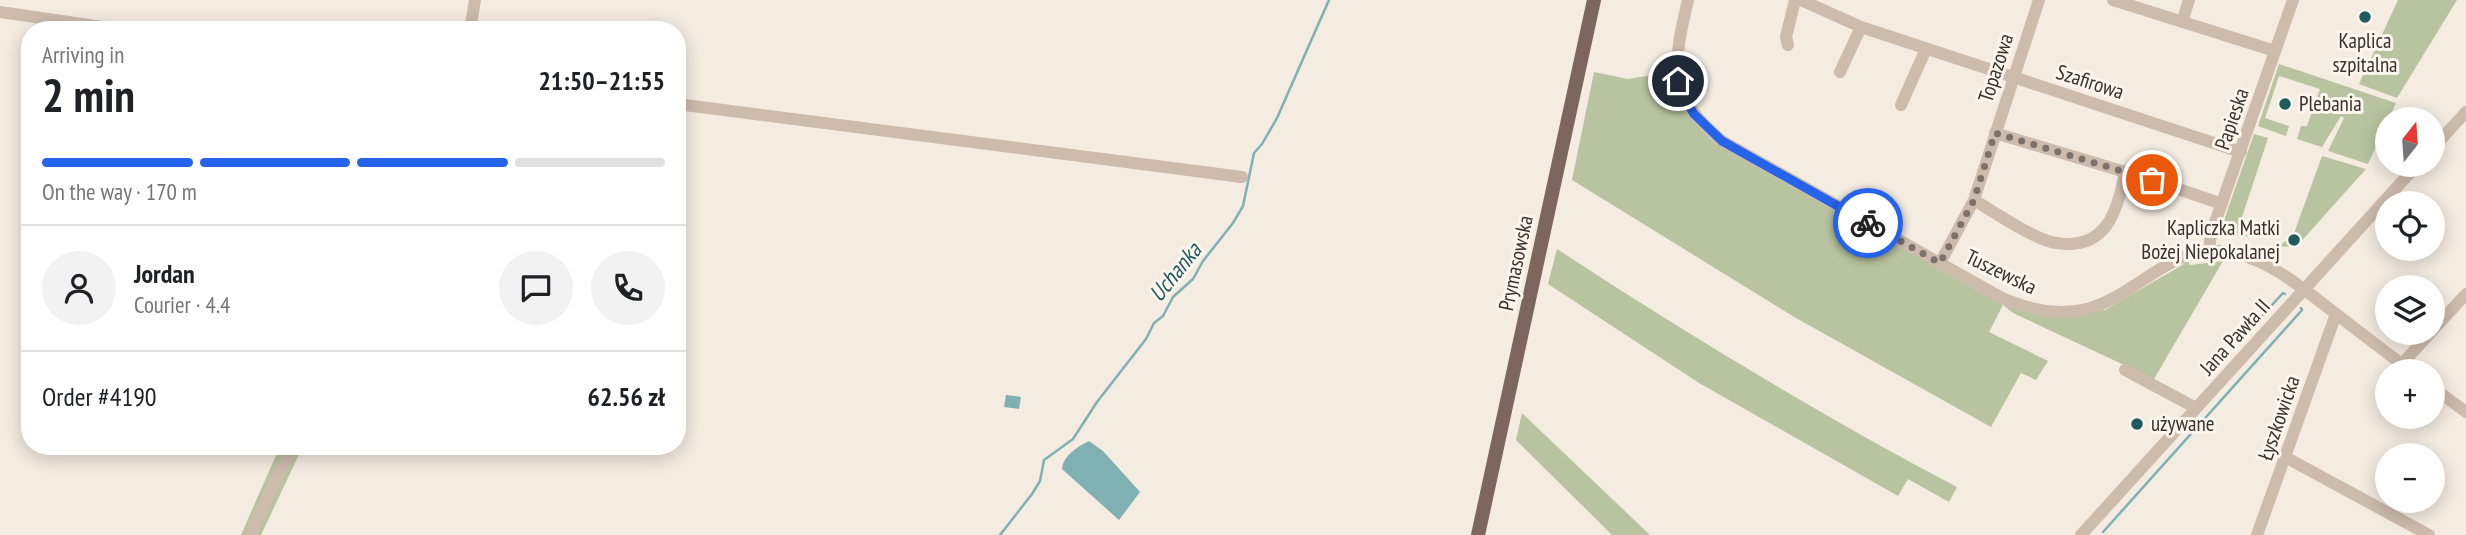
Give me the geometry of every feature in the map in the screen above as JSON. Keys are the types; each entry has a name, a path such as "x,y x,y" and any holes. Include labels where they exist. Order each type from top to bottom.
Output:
{"main road":[{"name":"Prymasowska","path":"1478,535 1594,0"}],"street":[{"path":"472,21 475,0"},
{"name":"Tuszewska","path":"1688,0 1678,46 1678,81 1694,114 1708,129 1722,141 2002,298 2034,310 2065,312 2092,307 2111,299 2178,258 2209,250 2234,253 2285,274 2297,298 2336,314 2394,359"},
{"path":"1788,45 1786,37 1796,0"},
{"name":"Szafirowa","path":"1801,0 1861,27 2241,152"},
{"name":"Topazowa","path":"1940,263 1974,200 2039,0"},
{"path":"2113,0 2275,51"},
{"path":"2182,22 2189,0"},
{"name":"Papieska","path":"2209,250 2211,234 2293,0"},
{"path":"0,12 62,21"},
{"path":"1840,72 1861,27"},
{"path":"1901,105 1926,49"},
{"path":"686,105 1242,177"},
{"path":"2445,135 2465,114"},
{"path":"1995,133 2222,204"},
{"path":"1974,200 2054,243 2081,243 2111,223 2120,201 2125,172"},
{"name":"Jana Pawła II","path":"2081,535 2406,177"},
{"path":"2445,317 2466,294"},
{"name":"Łyszkowicka","path":"2257,535 2336,314"},
{"path":"2125,370 2196,408"},
{"path":"2445,397 2466,412"},
{"path":"250,535 288,455"},
{"path":"2285,457 2429,535"}],"green space":[{"path":"2398,0 2457,0 2397,98 2359,84"},
{"path":"2279,64 2396,103 2394,107 2375,107 2375,149 2368,164 2328,151 2344,118 2341,116 2322,147 2297,139 2301,126 2307,126 2320,89 2279,76 2265,118 2289,126 2286,136 2258,126"},
{"path":"1594,72 1628,79 1670,72 1686,111 1715,143 2003,305 1989,332 2048,361 2036,380 2021,373 1991,427 1796,318 1572,180"},
{"path":"2254,134 2268,138 2242,217 2249,237 2224,234 2221,229"},
{"path":"2322,156 2366,169 2297,246 2277,247 2293,236"},
{"path":"1557,249 1754,373 1957,487 1949,502 1908,479 1898,496 1699,383 1548,284"},
{"path":"2187,259 2190,265 2223,261 2154,379 2013,313 2003,305 2105,310 2184,264"},
{"path":"1522,413 1650,535 1612,535 1516,440"},
{"path":"276,455 299,455 261,535 241,535"}],"water":[{"path":"1006,395 1021,397 1019,409 1004,407"},
{"path":"1089,441 1103,451 1140,492 1119,520 1062,469 1068,456"}],"waterway":[{"name":"Uchanka","path":"1000,535 1040,481 1044,460 1073,439 1097,402 1146,339 1154,323 1163,316 1173,297 1193,279 1203,261 1233,223 1243,206 1254,153 1277,118 1329,0"},
{"path":"2259,319 2283,293 2285,294"},
{"path":"2103,532 2301,308"}],"way so far":[{"path":"1868,223 1940,263 1974,200 1995,133 2152,180"}],"place":[{"name":"Kaplica szpitalna","path":"2365,17"},
{"name":"Plebania","path":"2285,104"},
{"name":"Kapliczka Matki Bożej Niepokalanej","path":"2294,240"},
{"name":"używane","path":"2137,424"}],"route":[{"path":"1678,81 1694,114 1722,141 1868,223"}]}
